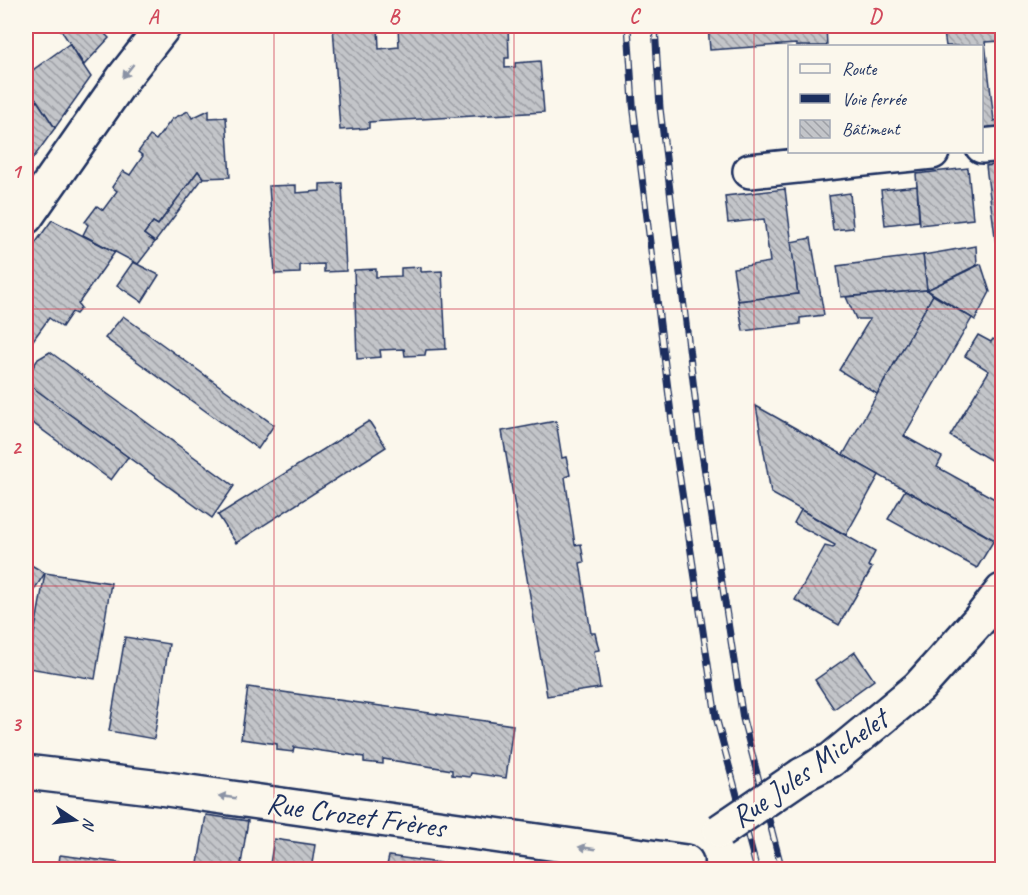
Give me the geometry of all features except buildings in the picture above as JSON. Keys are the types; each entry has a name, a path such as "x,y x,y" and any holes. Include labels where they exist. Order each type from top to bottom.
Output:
{"street":[{"path":"26,217 154,30"},
{"path":"983,146 1002,144"},
{"path":"750,171 922,153"},
{"name":"Rue Jules Michelet","path":"686,866 720,831 802,775 831,760 919,687 980,620 1002,591"},
{"name":"Rue Crozet Frères","path":"26,772 160,788 686,866"}],"railway":[{"path":"628,26 633,104 675,446 716,717 757,870"},
{"path":"655,26 660,108 701,447 743,719 782,870"}]}
